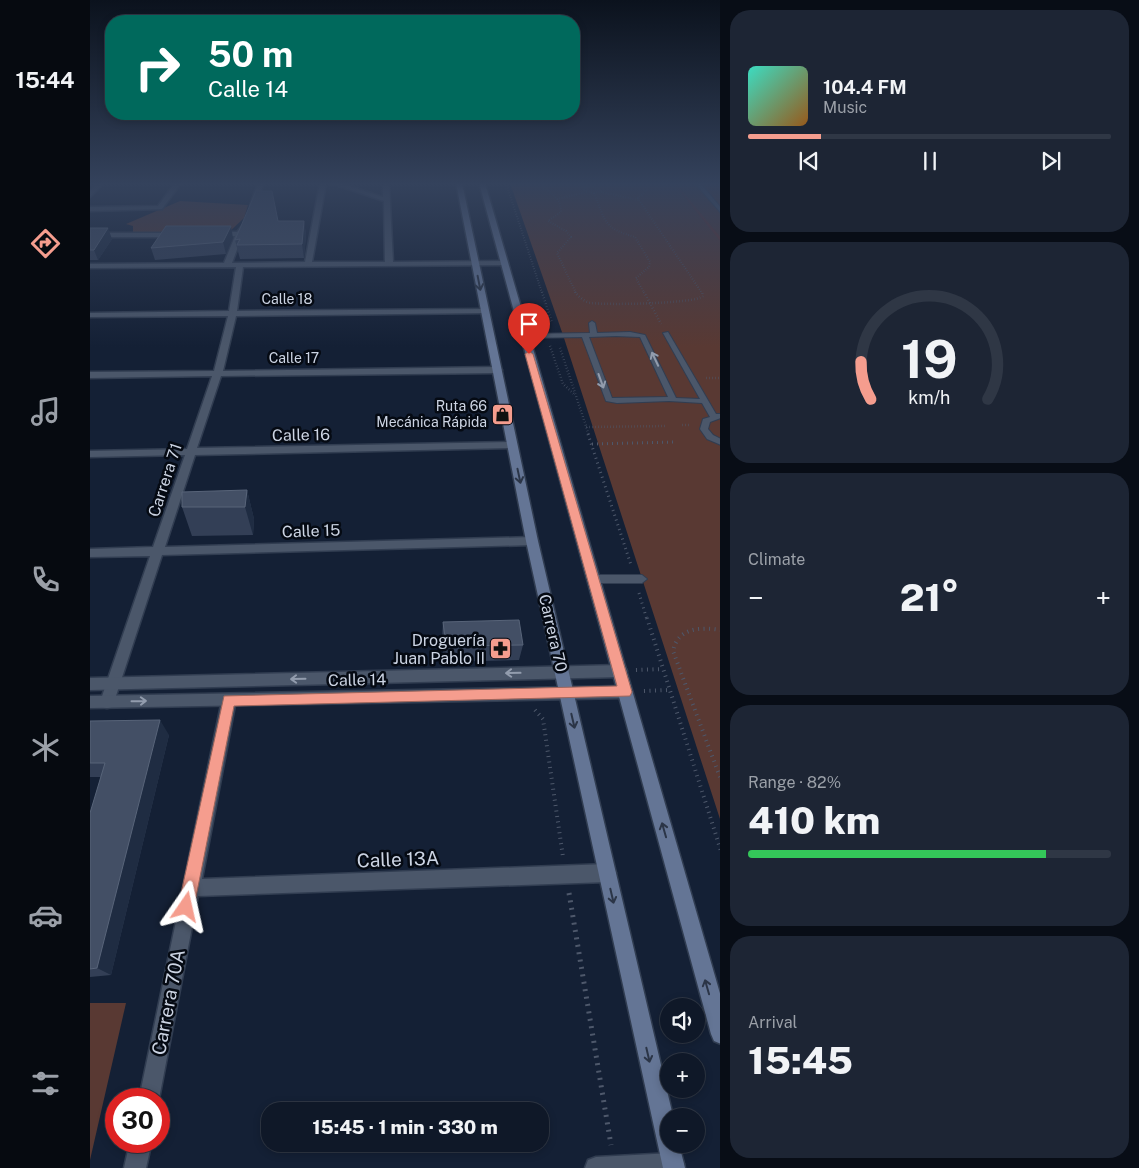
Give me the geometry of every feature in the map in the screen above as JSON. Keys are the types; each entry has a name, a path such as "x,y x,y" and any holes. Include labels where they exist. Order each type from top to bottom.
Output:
{"main road":[{"name":"Carrera 70","path":"470,238 532,541 674,1166"},
{"path":"497,238 626,692 720,1034"}],"street":[{"path":"227,265 239,238"},
{"path":"308,264 313,238"},
{"path":"388,238 389,264"},
{"path":"90,266 504,263"},
{"name":"Carrera 71","path":"107,702 218,372 233,313 240,265"},
{"name":"Calle 18","path":"90,314 485,311"},
{"name":"Calle 17","path":"90,374 497,370"},
{"name":"Calle 16","path":"90,454 512,445"},
{"name":"Calle 15","path":"90,553 532,541"},
{"name":"Calle 14","path":"90,684 620,671"},
{"name":"Calle 14","path":"90,702 626,692"},
{"name":"Carrera 70A","path":"151,1088 228,700"},
{"name":"Calle 13A","path":"190,888 607,873"},
{"path":"135,1168 138,1153"},
{"path":"605,1168 674,1166"}],"lane":[{"path":"592,323 594,335"},
{"path":"524,336 632,334 643,336 673,398 672,400"},
{"path":"666,334 705,401 717,416 706,422 704,429 710,437 720,444"},
{"path":"585,335 609,398 617,401 705,401"},
{"path":"594,579 639,579"}],"path":[{"path":"524,238 586,427 639,579 663,669 720,851"},
{"path":"571,238 557,253 578,298 590,303 694,302 703,296 664,238"},
{"path":"634,238 650,262 649,266 636,278 662,324"},
{"path":"552,321 545,331 546,335 563,384 576,396"},
{"path":"586,427 667,426"},
{"path":"592,444 674,442"},
{"path":"720,630 705,628 683,632 673,644 673,651 720,780"},
{"path":"620,671 663,669"},
{"path":"626,692 670,690"},
{"path":"528,693 531,707 543,720 566,874 605,1168"}],"shaded area":[{"path":"529,238 720,238 720,819 563,335"},
{"path":"90,1003 126,1003 105,1088 90,1160"}],"building":[{"path":"90,238 102,238 94,250 90,250"},
{"path":"158,238 225,238 223,242 151,248"},
{"path":"236,238 303,238 302,244 237,245 240,239 235,240"},
{"path":"247,490 245,507 182,507 182,492"},
{"path":"519,620 523,645 446,646 443,622"},
{"path":"160,720 97,968 90,969 90,813 105,763 90,763 90,721"}],"place":[{"name":"Ruta 66 Mecánica Rápida","path":"503,414"},
{"name":"Droguería Juan Pablo II","path":"501,649"}],"route":[{"path":"186,907 228,700 626,692 529,354"}]}
